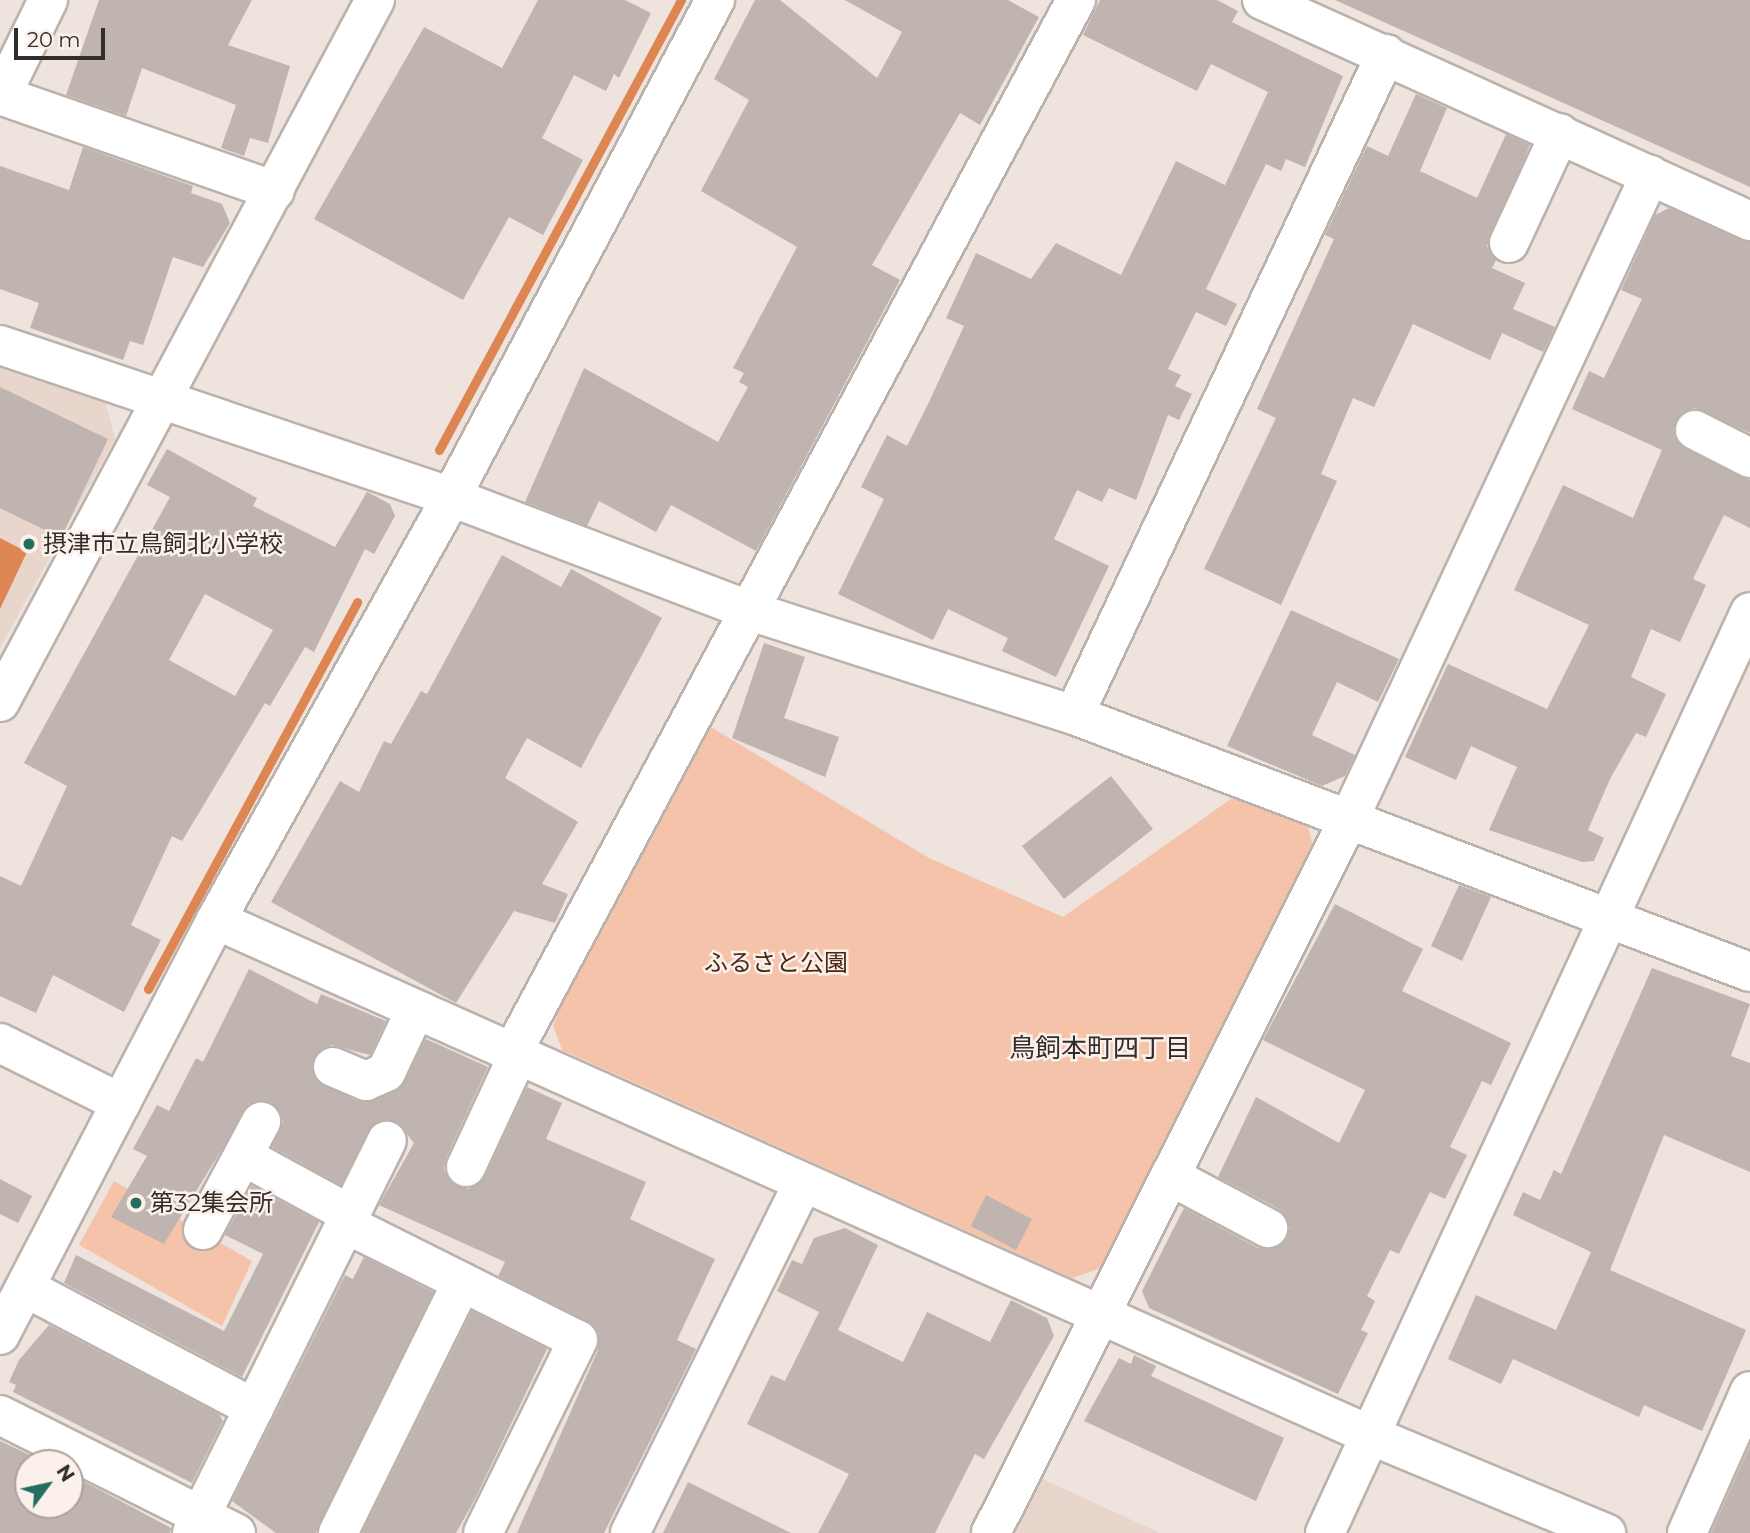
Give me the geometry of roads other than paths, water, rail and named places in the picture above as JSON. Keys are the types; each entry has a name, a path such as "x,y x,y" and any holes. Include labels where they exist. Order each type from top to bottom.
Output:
{"street":[{"path":"48,0 0,95 275,191"},
{"path":"0,702 375,0"},
{"path":"0,1335 216,920 451,497 715,0"},
{"path":"466,1167 514,1056 753,612 1076,0"},
{"path":"1262,0 1750,221"},
{"path":"1074,715 1385,54"},
{"path":"1509,243 1559,133"},
{"path":"991,1533 1104,1315 1350,817 1650,175"},
{"path":"0,345 161,402 451,497 753,612 1074,715 1350,817 1608,920 1750,972"},
{"path":"1695,430 1750,458"},
{"path":"1325,1533 1750,612"},
{"path":"216,920 514,1056 1104,1315 1370,1436 1606,1533"},
{"path":"333,1067 366,1082 386,1072 415,1011"},
{"path":"0,1043 121,1103"},
{"path":"203,1230 261,1122"},
{"path":"196,1524 387,1142"},
{"path":"243,1156 461,1282 578,1340 483,1533"},
{"path":"1172,1177 1268,1228"},
{"path":"630,1533 803,1183"},
{"path":"338,1533 461,1282"},
{"path":"26,1289 254,1408"},
{"path":"1687,1533 1750,1391"},
{"path":"0,1415 196,1524 236,1533"}],"waterway":[{"path":"439,450 681,0"},
{"path":"148,989 357,602"}],"place":[{"name":"摂津市立鳥飼北小学校","path":"29,544"},
{"name":"第32集会所","path":"136,1203"}],"district":[{"name":"鳥飼本町四丁目","path":"1100,1049"}],"park label":[{"name":"ふるさと公園","path":"776,963"}]}
